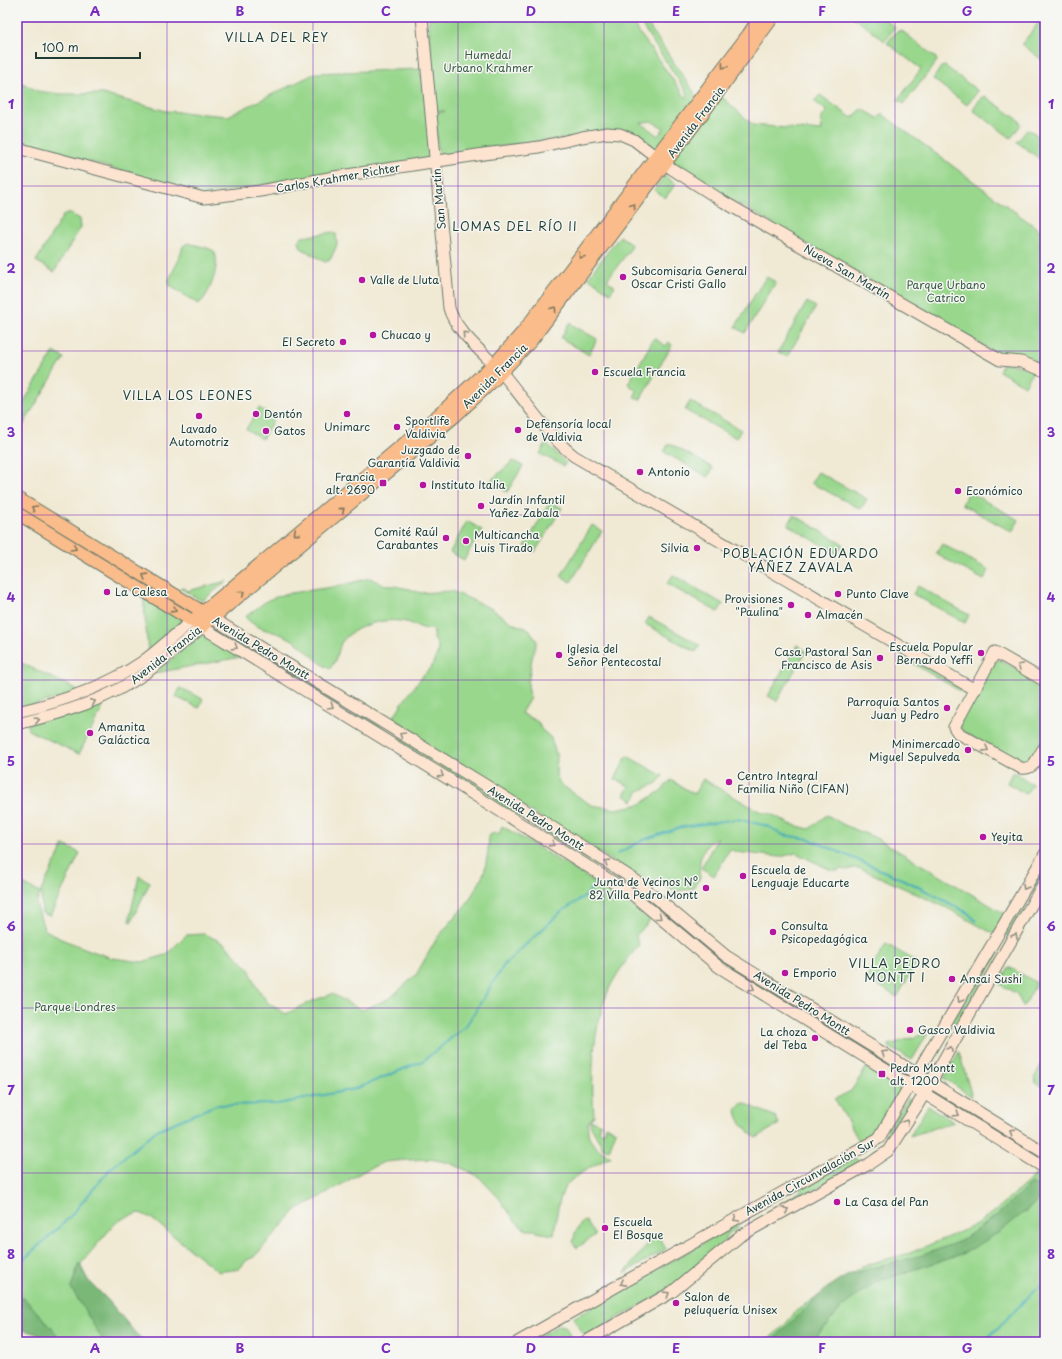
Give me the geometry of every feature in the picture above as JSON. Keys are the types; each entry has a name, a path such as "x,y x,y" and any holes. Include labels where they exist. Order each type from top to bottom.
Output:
{"main road":[{"name":"San Martín","path":"422,17 448,302 450,313 456,324 498,368 549,432 574,456 974,690"},
{"name":"Avenida Francia","path":"660,161 760,17"},
{"name":"Avenida Francia","path":"17,724 74,709 115,692 148,672 207,615 360,488 444,410 498,368 522,333 603,236 660,161 751,48 773,17"},
{"name":"Carlos Krahmer Richter","path":"17,148 204,198 260,192 334,177 540,147 607,133 620,134 630,138 660,161"},
{"name":"Nueva San Martín","path":"660,161 724,202 1000,360 1021,362 1045,371"},
{"name":"Avenida Pedro Montt","path":"17,498 494,791 635,880 726,956 1045,1153"},
{"name":"Avenida Pedro Montt","path":"17,513 489,804 633,895 719,967 1045,1168"},
{"name":"Avenida Francia","path":"17,712 66,699 109,681 142,662 197,624"},
{"path":"1045,681 995,652 954,727 958,733 1021,768 1028,769 1033,765 1045,747"},
{"name":"Avenida Circunvalación Sur","path":"518,1342 879,1138 1045,854"},
{"name":"Avenida Circunvalación Sur","path":"585,1342 672,1292 740,1236 869,1164 888,1151 931,1082 1045,881"}],"green space":[{"path":"429,17 628,17 686,98 688,94 636,17 643,17 694,92 695,98 721,96 753,125 822,131 821,119 827,111 814,101 820,95 852,118 862,109 878,118 882,114 1045,234 1045,370 1001,356 673,166 657,148 650,149 629,134 545,140 442,155 438,151 435,114 445,111 428,111 431,156 429,159 203,195 67,155 44,153 17,145 17,80 37,91 60,94 102,94 166,111 228,116 316,73 420,69 421,77 434,75 429,37","holes":["651,121 664,128 658,136 641,123"]},
{"path":"853,17 882,17 895,27 885,41"},
{"path":"1043,17 1045,17 1045,57 1043,61 1022,44"},
{"path":"901,30 936,58 937,61 904,104 898,100 921,69 887,43 896,32"},
{"path":"945,66 978,91 967,105 933,79 941,67"},
{"path":"985,96 1020,121 1020,126 1011,138 973,110 980,99"},
{"path":"1027,130 1030,130 1045,141 1045,163 1017,142"},
{"path":"664,176 676,184 665,198 654,190"},
{"path":"69,213 80,219 81,227 54,272 36,261 64,214"},
{"path":"333,232 336,234 337,245 330,260 325,262 301,248 299,241 302,237"},
{"path":"620,236 630,243 631,248 607,280 615,286 610,293 588,277"},
{"path":"188,243 212,250 215,254 216,269 214,278 207,294 198,304 170,286 169,280 183,246"},
{"path":"766,277 776,282 745,333 735,327"},
{"path":"807,302 816,307 787,357 778,352"},
{"path":"569,323 597,339 589,355 561,338"},
{"path":"654,338 666,346 669,342 672,345 640,400 634,397 637,391 628,384"},
{"path":"54,352 64,358 17,435 17,413"},
{"path":"1003,363 1034,369 1025,386 999,371"},
{"path":"690,401 741,430 736,438 685,410"},
{"path":"259,408 275,417 262,439 246,429"},
{"path":"546,443 566,463 564,466 540,454"},
{"path":"669,443 713,468 708,477 664,452"},
{"path":"513,461 523,466 507,492 489,482"},
{"path":"818,472 867,499 861,509 811,483"},
{"path":"969,492 1019,520 1012,532 962,504"},
{"path":"550,502 562,508 535,552 525,546"},
{"path":"794,515 843,544 837,554 788,525"},
{"name":"Multicancha Luis Tirado","path":"467,521 482,530 464,560 450,552"},
{"path":"592,525 602,531 571,582 561,576"},
{"path":"942,544 989,570 984,580 936,554"},
{"path":"673,575 723,604 718,612 667,584"},
{"path":"370,578 382,584 410,589 421,593 452,591 492,609 514,624 529,629 537,641 532,658 528,684 530,698 521,713 538,722 541,729 551,738 557,757 556,774 560,784 591,805 616,809 641,804 662,790 671,780 694,794 703,779 755,809 771,814 790,824 809,829 827,815 844,825 876,838 1005,914 994,934 947,908 862,869 831,870 796,853 780,857 736,852 730,849 714,876 701,868 718,837 708,844 702,854 699,865 700,878 692,889 677,891 636,875 412,740 415,732 393,718 424,674 431,668 438,652 438,646 433,637 434,631 432,629 425,629 409,623 398,621 380,622 362,627 354,631 341,643 335,661 330,669 324,666 293,640 281,634 260,628 245,617 268,600 285,594 339,586"},
{"path":"227,581 202,601 180,588 184,587 187,591"},
{"path":"918,586 969,615 965,623 913,594"},
{"path":"143,593 182,619 178,625 148,652"},
{"path":"649,617 700,645 696,652 645,624"},
{"path":"202,634 241,657 155,673"},
{"path":"797,645 806,651 777,701 768,696"},
{"path":"914,660 964,689 965,694 912,663"},
{"path":"1001,660 1045,686 1045,738 1033,758 1025,766 965,733 959,725 995,661"},
{"path":"17,661 76,689 75,694 17,709"},
{"path":"312,684 382,727 380,730 310,688"},
{"path":"180,688 203,699 199,708 176,697"},
{"path":"107,699 79,754 28,730 28,724"},
{"path":"399,736 490,792 488,796 397,741"},
{"path":"627,756 663,776 657,783 639,791 633,801 624,795 629,786 615,779"},
{"path":"1012,773 1016,773 1032,784 1026,794 1007,783"},
{"path":"495,796 643,889 686,928 686,930 684,932 630,886 494,801 493,798"},
{"name":"Parque Londres","path":"502,826 608,890 650,920 636,936 639,945 613,981 607,994 598,1023 593,1070 594,1116 588,1122 588,1134 596,1147 611,1157 580,1174 565,1187 559,1204 554,1235 523,1228 515,1221 499,1198 479,1177 450,1163 430,1159 384,1162 362,1172 326,1194 297,1209 254,1257 247,1260 239,1269 223,1270 219,1272 151,1218 140,1213 120,1219 82,1262 77,1274 117,1342 48,1342 38,1330 17,1317 17,872 21,883 40,893 36,904 44,929 61,939 112,958 142,962 166,955 186,935 205,934 225,944 249,969 256,986 268,1003 286,1014 312,1001 332,994 362,1010 390,998 416,975 437,938 467,903 481,880 485,869 489,836 494,833 499,834"},
{"path":"64,845 80,853 50,916 42,913 41,891"},
{"path":"1045,862 1045,872 1008,935 1005,935 1004,932"},
{"path":"139,876 150,882 131,922 129,921"},
{"path":"698,938 780,995 756,985 734,972 693,940"},
{"path":"886,944 917,962 897,997 868,979 867,976"},
{"path":"997,949 1000,952 957,1024 954,1025 952,1022 994,950"},
{"path":"1009,967 1037,983 1023,1007 1017,994 999,984"},
{"path":"801,1007 902,1071 880,1061 800,1011"},
{"path":"928,1033 912,1060 889,1047 889,1045"},
{"path":"959,1052 972,1097 944,1078"},
{"path":"1045,1058 1045,1088 1036,1083 1034,1078"},
{"path":"866,1068 901,1090 879,1127 862,1142 858,1139 835,1099 851,1091"},
{"path":"938,1095 953,1103 964,1105 1037,1154 1034,1156 936,1097"},
{"path":"908,1098 911,1101 905,1113 906,1116 889,1145 874,1155 872,1151 886,1140 884,1136"},
{"path":"744,1103 776,1117 779,1124 756,1138 743,1126 737,1115 736,1110 738,1106"},
{"path":"928,1106 954,1122 910,1136"},
{"path":"590,1120 601,1124 599,1131 604,1133 606,1126 616,1131 609,1150 603,1148 591,1127"},
{"path":"855,1158 859,1162 841,1175 786,1205 784,1202 801,1191 801,1187"},
{"path":"1045,1160 1045,1342 765,1342 784,1326 799,1308 862,1266 910,1253 976,1225 994,1212 1035,1176"},
{"path":"1032,1183 1042,1191 1038,1201 1001,1231 965,1253 876,1282 843,1306 812,1342 769,1342 774,1339 827,1288 850,1274 923,1255 961,1241 997,1215"},
{"path":"586,1221 595,1235 577,1248 573,1243 575,1233 582,1222"},
{"path":"736,1224 739,1227 726,1235 725,1240 670,1289 585,1336 573,1318"},
{"path":"656,1233 666,1249 625,1273"},
{"path":"79,1263 88,1280 107,1299 143,1342 104,1342 71,1288"},
{"path":"24,1298 63,1342 48,1342 46,1337 17,1328 17,1300"},
{"path":"559,1325 565,1326 573,1341 572,1342 529,1342"}],"waterway":[{"path":"617,854 643,840 682,827 737,819 768,826 783,835 809,839 911,883 968,913 976,921"},
{"path":"17,1263 23,1260 69,1218 111,1168 157,1130 216,1105 278,1104 355,1089 423,1061 466,1026 504,965 561,912 587,895 594,885"},
{"path":"981,1342 986,1340 1036,1289 1045,1284"}],"place":[{"name":"Subcomisaria General Oscar Cristi Gallo","path":"623,277"},
{"name":"Valle de Lluta","path":"362,280"},
{"name":"Chucao y","path":"373,335"},
{"name":"El Secreto","path":"343,342"},
{"name":"Escuela Francia","path":"595,372"},
{"name":"Dentón","path":"256,414"},
{"name":"Unimarc","path":"347,414"},
{"name":"Lavado Automotriz","path":"199,416"},
{"name":"Sportlife Valdivia","path":"397,427"},
{"name":"Defensoría local de Valdivia","path":"518,430"},
{"name":"Gatos","path":"266,431"},
{"name":"Juzgado de Garantía Valdivia","path":"468,456"},
{"name":"Antonio","path":"640,472"},
{"name":"Francia alt. 2690","path":"383,483"},
{"name":"Instituto Italia","path":"423,485"},
{"name":"Económico","path":"958,491"},
{"name":"Jardín Infantil Yañez Zabala","path":"481,506"},
{"name":"Comité Raúl Carabantes","path":"446,538"},
{"name":"Multicancha Luis Tirado","path":"466,541"},
{"name":"Silvia","path":"697,548"},
{"name":"La Calesa","path":"107,592"},
{"name":"Punto Clave","path":"838,594"},
{"name":"Provisiones \"Paulina\"","path":"791,605"},
{"name":"Almacén","path":"808,615"},
{"name":"Escuela Popular Bernardo Yeffi","path":"981,653"},
{"name":"Iglesia del Señor Pentecostal","path":"559,655"},
{"name":"Casa Pastoral San Francisco de Asis","path":"880,658"},
{"name":"Parroquía Santos Juan y Pedro","path":"947,708"},
{"name":"Amanita Galáctica","path":"90,733"},
{"name":"Minimercado Miguel Sepulveda","path":"968,750"},
{"name":"Centro Integral Familia Niño (CIFAN)","path":"729,782"},
{"name":"Yeyita","path":"983,837"},
{"name":"Escuela de Lenguaje Educarte","path":"743,876"},
{"name":"Junta de Vecinos Nº 82 Villa Pedro Montt","path":"706,888"},
{"name":"Consulta Psicopedagógica","path":"773,932"},
{"name":"Emporio","path":"785,973"},
{"name":"Ansai Sushi","path":"952,979"},
{"name":"Gasco Valdivia","path":"910,1030"},
{"name":"La choza del Teba","path":"815,1038"},
{"name":"Pedro Montt alt. 1200","path":"882,1074"},
{"name":"La Casa del Pan","path":"837,1202"},
{"name":"Escuela El Bosque","path":"605,1228"},
{"name":"Salon de peluquería Unisex","path":"676,1303"}],"district":[{"name":"VILLA DEL REY","path":"277,38"},
{"name":"LOMAS DEL RÍO II","path":"515,227"},
{"name":"VILLA LOS LEONES","path":"188,396"},
{"name":"POBLACIÓN EDUARDO YÁÑEZ ZAVALA","path":"801,561"},
{"name":"VILLA PEDRO MONTT I","path":"895,971"}],"park label":[{"name":"Humedal Urbano Krahmer","path":"488,61"},
{"name":"Parque Urbano Catrico","path":"946,291"}]}
